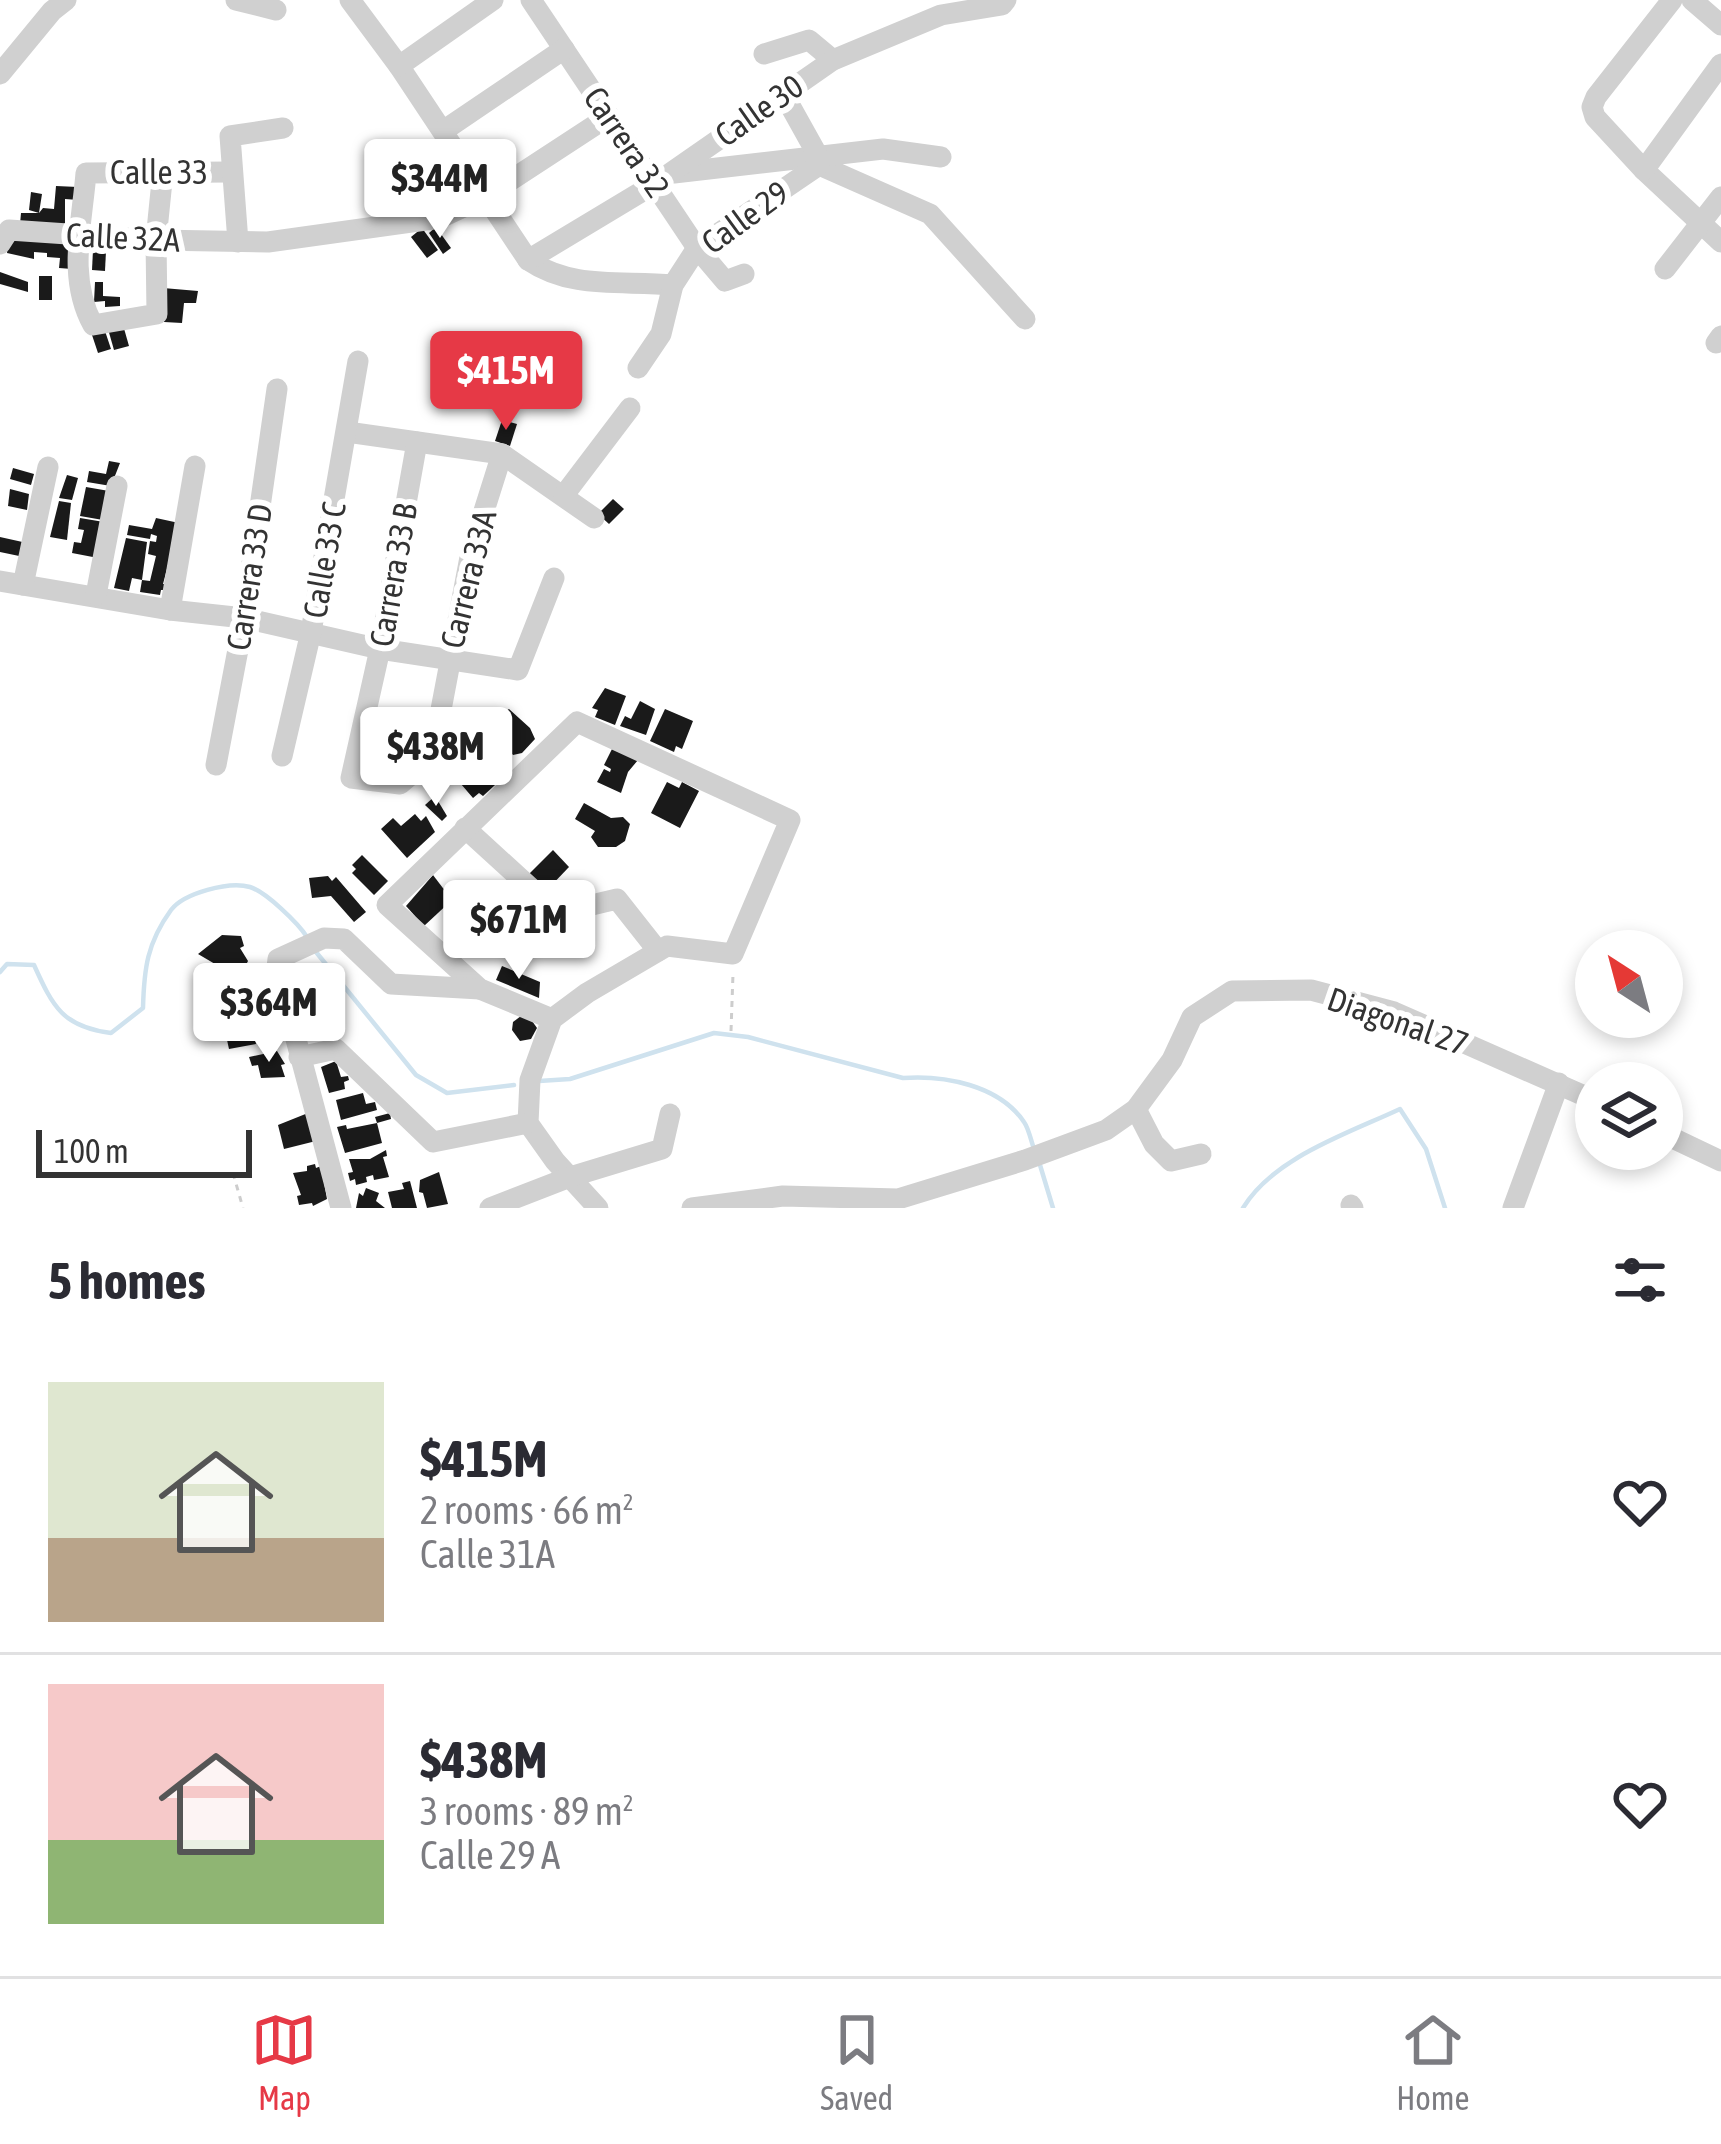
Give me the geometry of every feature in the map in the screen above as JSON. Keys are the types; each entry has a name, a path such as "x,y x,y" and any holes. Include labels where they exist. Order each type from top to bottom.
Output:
{"street":[{"path":"0,74 66,0"},
{"path":"236,0 276,10"},
{"path":"399,66 493,0"},
{"name":"Carrera 32","path":"531,0 609,116 662,178 697,248 735,278"},
{"name":"Calle 30","path":"528,260 662,178 833,60 921,22 1002,5 1006,0"},
{"path":"1672,0 1592,107 1595,117 1645,170 1721,242"},
{"path":"1692,0 1721,25"},
{"path":"352,1 528,260 551,275 583,281 673,285"},
{"path":"764,53 809,40 833,60"},
{"path":"443,131 564,49"},
{"path":"1645,170 1721,64"},
{"path":"783,93 818,159 930,214 1025,319"},
{"name":"Calle 32A","path":"4,237 268,242 440,218 485,197 609,116"},
{"path":"238,242 230,136 283,128"},
{"path":"662,178 883,149 941,157"},
{"name":"Calle 29","path":"638,368 661,334 673,285 697,248 818,159"},
{"path":"81,236 76,281 93,325 157,314 156,240 163,172"},
{"name":"Calle 33","path":"81,236 86,173 231,172"},
{"path":"1665,269 1721,197"},
{"name":"Calle 33 C","path":"283,756 358,361"},
{"name":"Carrera 33 D","path":"216,765 244,618 277,388"},
{"path":"564,495 630,408"},
{"path":"347,432 502,454 594,518"},
{"name":"Carrera 33 B","path":"416,770 400,784 351,778 417,442"},
{"name":"Carrera 33A","path":"416,770 432,757 471,552 502,454"},
{"path":"170,610 195,466"},
{"path":"23,585 48,467"},
{"path":"96,596 117,486"},
{"path":"0,581 244,618 380,649 518,670 554,578"},
{"path":"479,989 387,905 577,722 790,820 733,954 667,946 552,1019 530,1080 528,1123 598,1208"},
{"path":"465,828 559,914 617,899 658,951"},
{"path":"341,1208 277,968 285,953 324,938 344,939 391,984 479,989 552,1019"},
{"name":"Diagonal 27","path":"692,1208 783,1196 898,1198 1106,1130 1136,1109 1172,1060 1192,1017 1232,991 1311,990 1394,1012 1575,1091"},
{"path":"299,1057 336,1048 433,1142 528,1123"},
{"path":"1513,1208 1559,1084"},
{"path":"1136,1109 1154,1144 1172,1161 1201,1154"},
{"path":"490,1208 662,1149 670,1114"},
{"path":"1683,1143 1721,1161"}],"path":[{"path":"731,1031 733,954"},
{"path":"233,1174 244,1208"}],"building":[{"path":"56,186 78,187 78,200 65,199 65,228 20,224 21,213 39,213 43,208 54,209"},
{"path":"390,191 397,219 381,223 378,195"},
{"path":"31,192 42,194 39,213 29,210"},
{"path":"436,227 451,248 443,254 429,233"},
{"path":"422,228 438,250 427,258 411,237"},
{"path":"9,236 74,242 72,269 59,268 60,258 47,257 47,253 34,252 34,259 7,253"},
{"path":"93,250 106,251 105,271 92,270"},
{"path":"0,272 28,282 28,292 0,284"},
{"path":"39,276 52,276 52,300 39,300"},
{"path":"95,282 103,282 103,296 120,297 120,306 94,302"},
{"path":"163,288 198,291 196,303 184,303 182,323 164,322"},
{"path":"123,325 129,346 114,350 108,329"},
{"path":"105,331 111,349 98,353 92,335"},
{"path":"502,420 517,424 510,446 495,441"},
{"path":"109,461 120,463 111,486 87,482 89,471 106,474"},
{"path":"13,468 34,474 31,485 10,479"},
{"path":"67,475 78,478 72,500 59,498"},
{"path":"86,487 109,491 103,520 80,516"},
{"path":"10,489 29,494 27,510 8,506"},
{"path":"613,499 624,509 609,524 598,514"},
{"path":"59,501 71,503 67,540 50,537"},
{"path":"80,518 104,522 98,558 72,553 84,530 78,529"},
{"path":"156,518 179,523 165,590 160,595 140,592 142,580 150,581 156,556 148,554 150,541 156,542 157,536 127,535 129,525 152,529"},
{"path":"0,537 27,543 24,557 0,552"},
{"path":"126,538 147,542 142,580 132,578 129,591 114,588"},
{"path":"605,688 626,696 615,725 595,717 598,710 592,708"},
{"path":"640,701 655,709 646,735 620,726 625,716 631,719"},
{"path":"509,709 535,739 522,753 513,755 489,729"},
{"path":"665,709 693,721 682,749 676,746 674,752 650,741"},
{"path":"473,738 484,751 473,760 495,785 473,798 455,777 449,782 438,769"},
{"path":"612,749 638,760 621,793 597,782 604,769 610,772 604,765"},
{"path":"667,782 679,788 682,782 699,791 680,828 651,813"},
{"path":"435,796 447,816 442,821 425,805"},
{"path":"584,803 611,818 623,817 630,824 625,841 616,847 598,847 591,837 595,831 575,819"},
{"path":"415,814 421,821 426,816 435,832 407,858 381,829 393,818 401,826"},
{"path":"553,850 569,867 548,889 529,874"},
{"path":"362,855 388,881 374,895 352,873 356,869 352,865"},
{"path":"433,875 452,900 424,926 406,906"},
{"path":"328,876 332,881 336,877 366,912 354,922 331,896 312,898 309,878"},
{"path":"514,896 536,916 507,941 488,924"},
{"path":"222,935 241,936 244,946 240,948 248,961 244,969 236,966 217,975 215,964 198,954"},
{"path":"502,966 540,982 539,998 496,980"},
{"path":"306,970 316,1002 296,1007 289,974"},
{"path":"277,1016 283,1040 265,1045 258,1021"},
{"path":"521,1016 530,1018 537,1028 531,1039 520,1041 512,1030"},
{"path":"254,1034 256,1044 229,1049 227,1040"},
{"path":"277,1051 285,1064 281,1065 285,1077 261,1078 258,1065 252,1066 249,1057"},
{"path":"336,1061 341,1077 349,1080 344,1082 345,1089 329,1093 321,1067"},
{"path":"363,1093 366,1104 375,1102 377,1110 341,1120 336,1100"},
{"path":"308,1113 316,1141 284,1149 278,1125"},
{"path":"390,1113 391,1119 377,1123 375,1117"},
{"path":"377,1123 382,1143 345,1153 337,1127"},
{"path":"386,1150 383,1157 389,1177 374,1180 373,1175 356,1185 355,1179 350,1181 349,1159 370,1159"},
{"path":"321,1166 327,1199 313,1206 299,1205 297,1196 301,1195 293,1173"},
{"path":"439,1172 448,1204 427,1208 419,1192 420,1180"},
{"path":"410,1181 417,1208 392,1208 388,1192 404,1189 402,1183"},
{"path":"366,1188 379,1193 376,1201 385,1208 356,1208 359,1193 363,1196"}],"waterway":[{"path":"0,972 7,964 34,965 62,1013 81,1026 111,1033 143,1008 152,945 171,910 186,898 219,887 250,887 281,909 307,937"},
{"path":"316,952 416,1075 447,1093 514,1085"},
{"path":"539,1081 570,1079 714,1033 748,1037 903,1078 936,1078 986,1091 1024,1122 1034,1149"},
{"path":"1243,1208 1273,1174 1293,1161 1400,1109 1426,1149 1445,1208"},
{"path":"1040,1165 1053,1208"}]}
